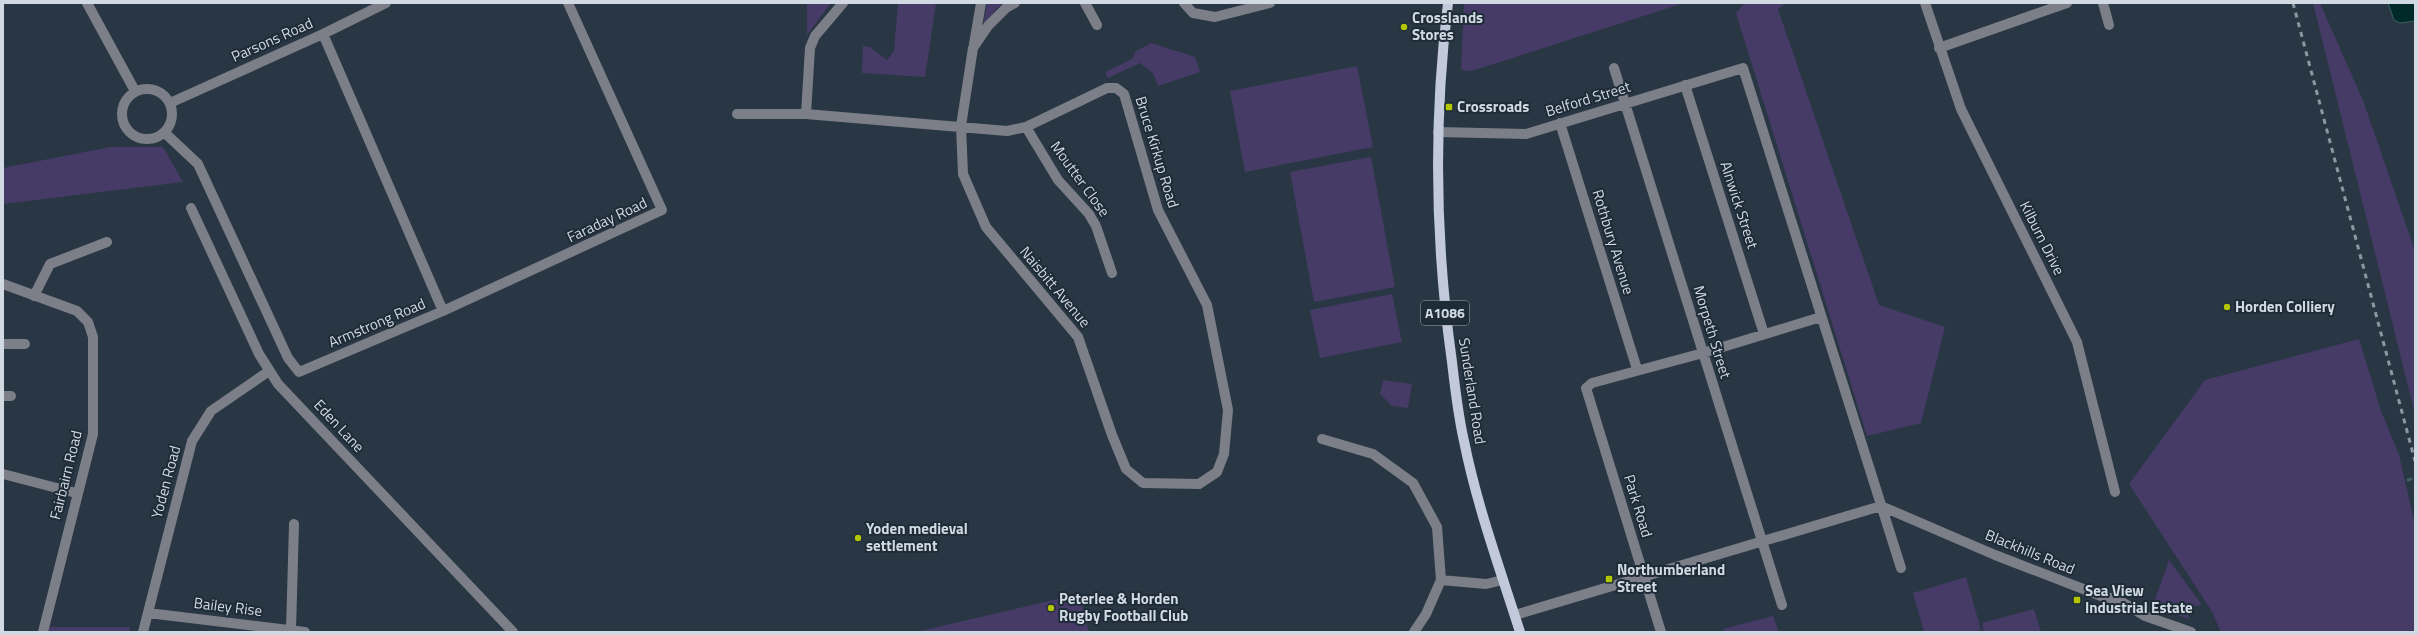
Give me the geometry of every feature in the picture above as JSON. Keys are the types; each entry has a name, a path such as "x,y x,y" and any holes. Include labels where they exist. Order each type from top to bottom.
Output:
{"main road":[{"name":"Sunderland Road","path":"1448,3 1438,132 1439,254 1454,381 1463,440 1503,580 1520,632"}],"street":[{"path":"87,3 135,91"},
{"name":"Parsons Road","path":"170,103 323,34 386,3"},
{"name":"Faraday Road","path":"443,311 662,210 568,3"},
{"path":"806,114 810,48 815,36 843,3"},
{"path":"961,126 981,3"},
{"path":"973,48 988,26 1006,8 1015,3"},
{"path":"1085,3 1097,25"},
{"path":"1184,3 1193,12 1215,17 1270,3"},
{"name":"Kilburn Drive","path":"1925,3 1961,110 2077,342 2115,492"},
{"path":"1939,48 2067,3"},
{"path":"2102,3 2110,25"},
{"name":"Armstrong Road","path":"165,133 198,164 288,358 299,372 443,311 323,34"},
{"name":"Morpeth Street","path":"1614,68 1782,605"},
{"name":"Belford Street","path":"1438,132 1526,134 1743,68 1821,317"},
{"name":"Alnwick Street","path":"1685,86 1764,334"},
{"name":"Bruce Kirkup Road","path":"737,114 806,114 1007,131 1026,127 1107,88 1116,88 1124,94 1158,210 1207,304 1228,410 1224,454 1217,472"},
{"path":"152,89 161,92 170,103 173,116 170,126 165,133 153,139 144,139 135,136 128,131 122,114 123,105 135,91 152,89"},
{"name":"Rothbury Avenue","path":"1560,123 1637,369"},
{"name":"Naisbitt Avenue","path":"961,126 963,174 986,227 1078,337 1112,435 1126,469 1144,483 1182,485 1199,484 1217,472"},
{"name":"Moutter Close","path":"1026,127 1058,180 1089,214 1096,226 1112,272"},
{"name":"Eden Lane","path":"191,208 268,371 278,384 513,632"},
{"path":"34,296 50,264 107,242"},
{"name":"Fairbairn Road","path":"3,284 77,311 88,322 92,337 92,434 76,493 43,632"},
{"path":"1637,369 1703,353 1821,317 1901,568"},
{"path":"3,344 25,344"},
{"name":"Park Road","path":"1637,369 1592,383 1586,388 1661,632"},
{"name":"Yoden Road","path":"143,632 192,441 211,411 268,371"},
{"path":"1322,439 1373,454 1413,483 1437,528 1441,580 1426,614 1414,632"},
{"path":"3,474 76,493"},
{"path":"1515,616 1881,506"},
{"name":"Blackhills Road","path":"1881,506 1995,555 2104,597 2117,599 2145,616 2191,632"},
{"path":"291,630 294,524"},
{"path":"1441,580 1486,584 1503,580"},
{"name":"Bailey Rise","path":"148,613 305,632"}],"shaded area":[{"path":"807,3 831,3 807,35"},
{"path":"898,3 936,3 925,77 862,73 863,46 870,47 887,60 894,51"},
{"path":"987,3 1004,3 997,8 983,27"},
{"path":"1464,3 1684,3 1472,71 1461,70"},
{"path":"1745,3 1786,3 1778,9 1879,305 1945,327 1921,423 1867,436 1736,13"},
{"path":"2313,3 2320,3 2364,103 2415,251 2415,414"},
{"path":"2388,3 2415,3 2415,21 2400,23 2394,20"},
{"path":"1151,43 1195,57 1200,72 1158,86 1153,73 1140,63 1108,78 1105,72 1132,59 1136,51"},
{"path":"1357,66 1373,147 1245,172 1230,91"},
{"path":"110,147 163,147 183,182 3,204 3,168"},
{"path":"1371,157 1395,287 1314,302 1290,172"},
{"path":"1392,294 1402,342 1320,358 1310,310"},
{"path":"2359,339 2381,411 2399,455 2415,525 2415,632 2221,632 2211,610 2129,484 2205,380"},
{"path":"1383,380 1412,384 1408,408 1392,406 1380,394"},
{"path":"2169,560 2202,605 2186,607 2189,619 2153,606"},
{"path":"1966,577 1981,630 1975,632 1924,632 1913,593"},
{"name":"Peterlee & Horden Rugby Football Club","path":"1079,594 1089,632 916,632"},
{"path":"2034,609 2041,632 1984,632 1982,623"},
{"path":"1773,616 1779,632 1724,632 1723,629"},
{"path":"47,627 130,627 129,632 46,632"}],"railway":[{"path":"2293,3 2415,461"}],"place":[{"name":"Crosslands Stores","path":"1404,27"},
{"name":"Crossroads","path":"1449,107"},
{"name":"Horden Colliery","path":"2227,307"},
{"name":"Yoden medieval settlement","path":"858,538"},
{"name":"Northumberland Street","path":"1609,579"},
{"name":"Sea View Industrial Estate","path":"2077,600"},
{"name":"Peterlee & Horden Rugby Football Club","path":"1051,608"}]}
